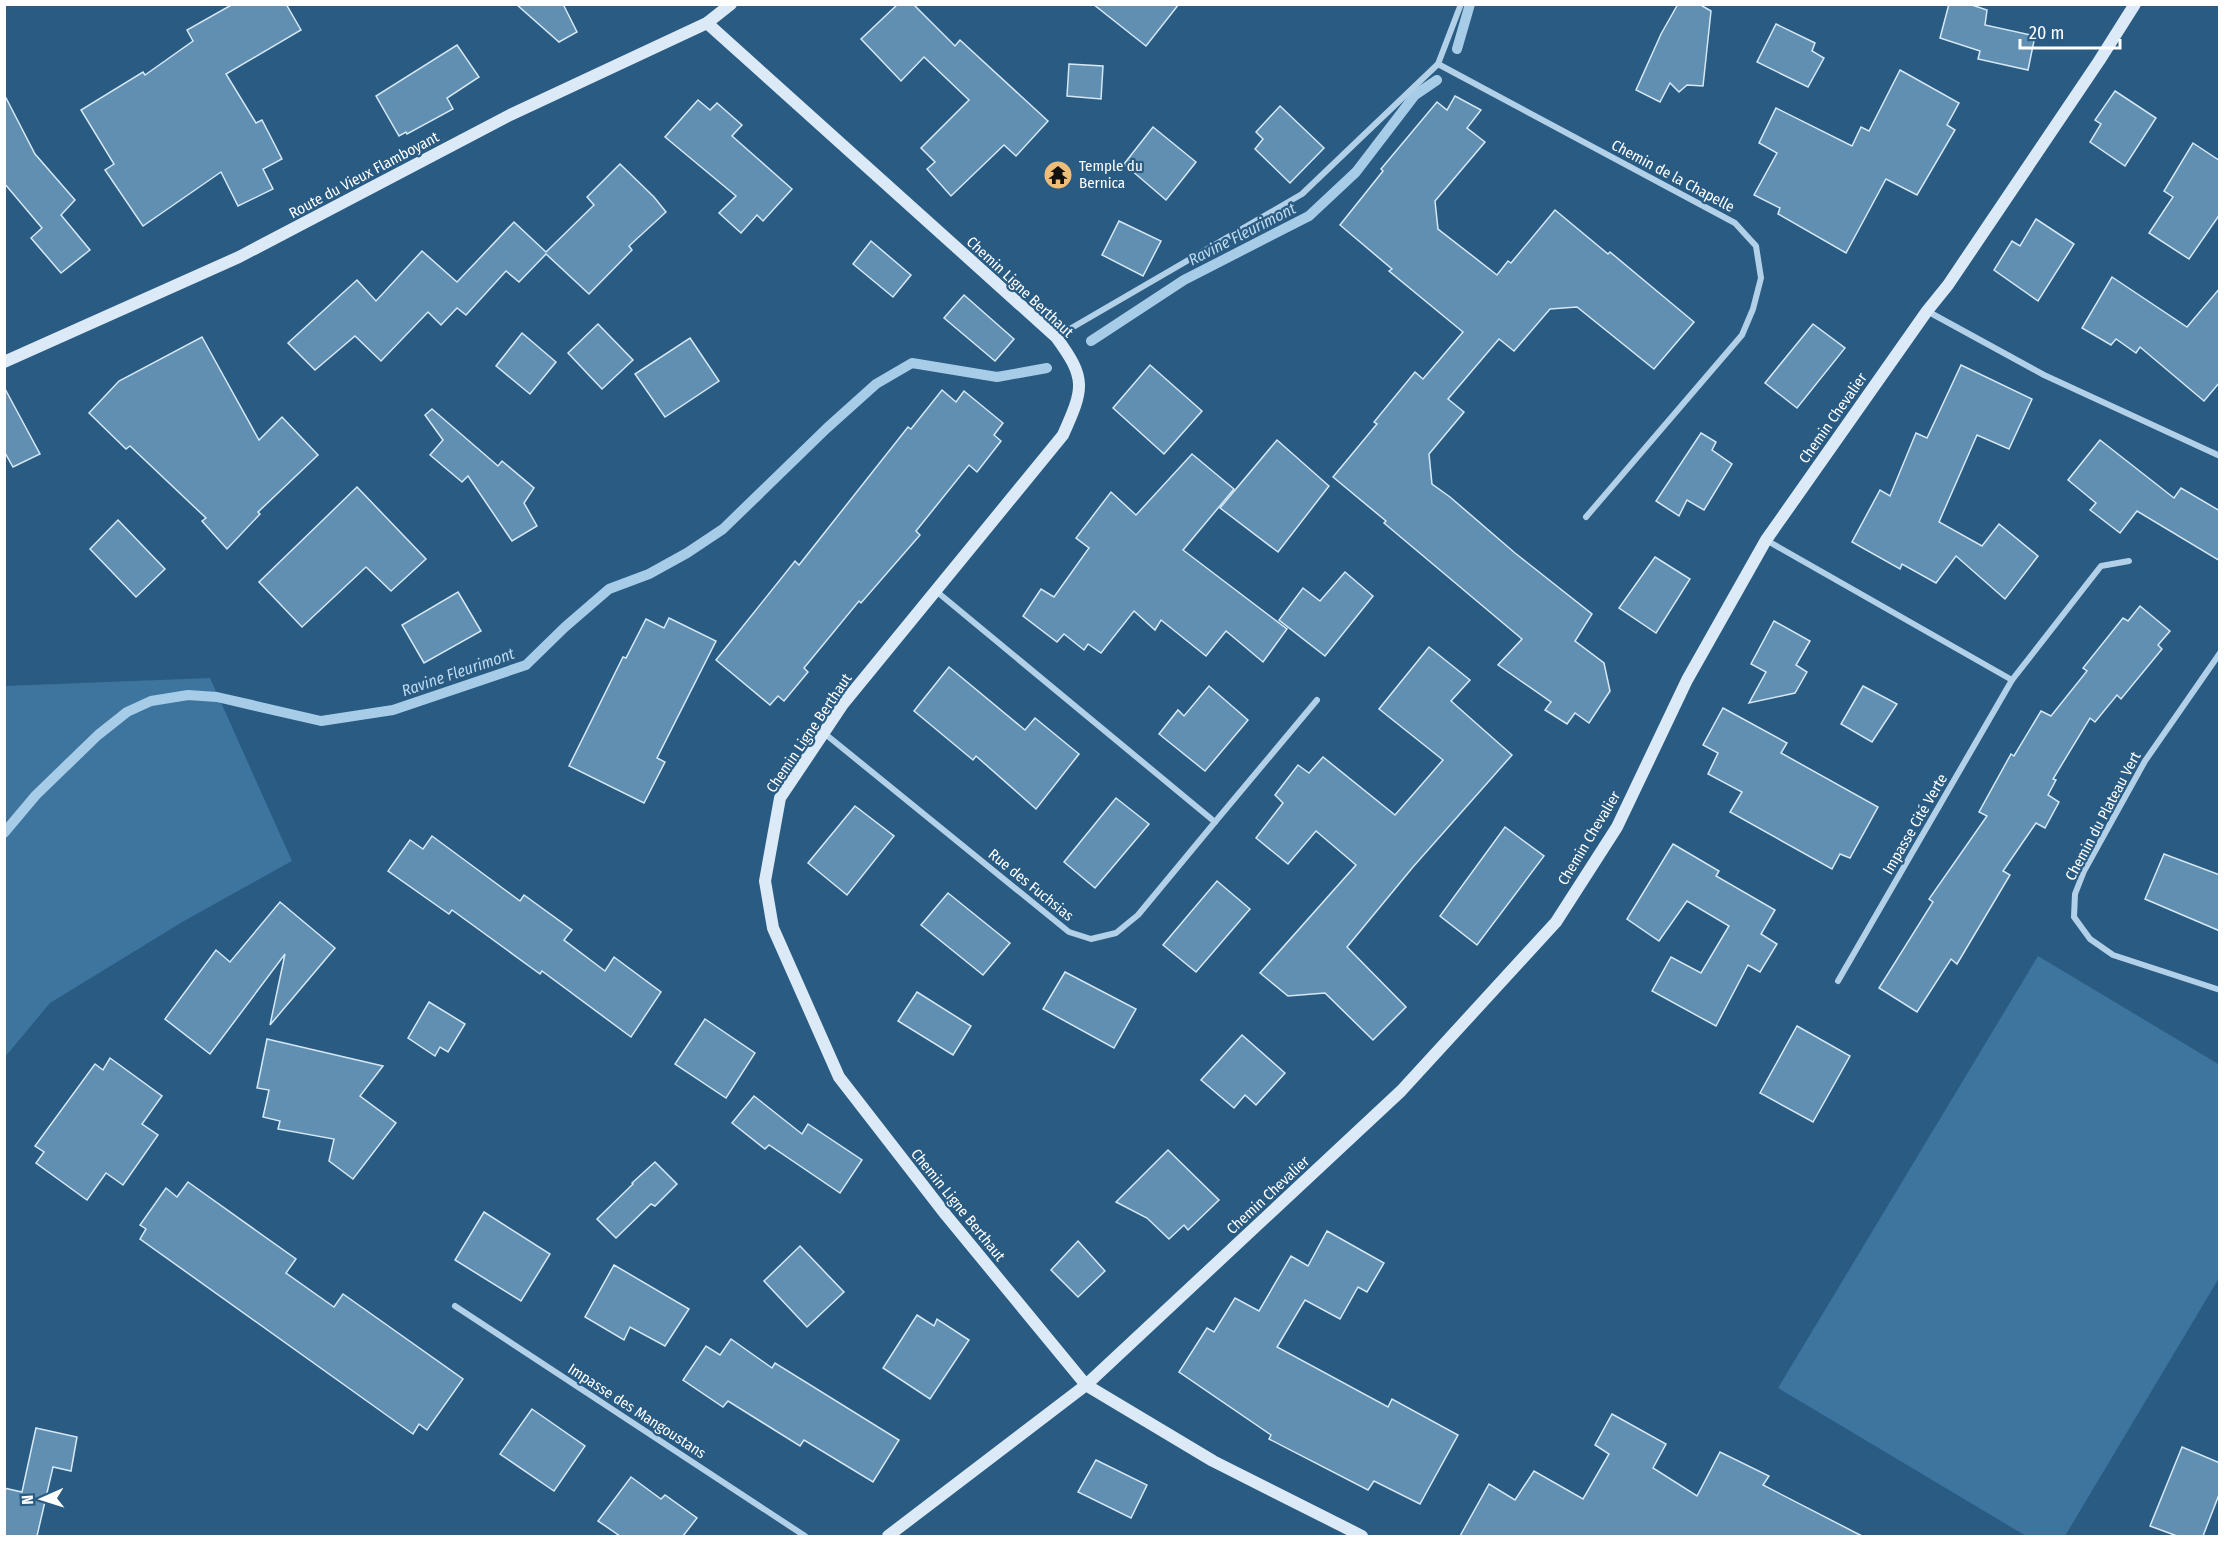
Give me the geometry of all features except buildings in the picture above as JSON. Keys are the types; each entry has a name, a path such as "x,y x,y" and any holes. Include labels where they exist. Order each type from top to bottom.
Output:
{"street":[{"name":"Route du Vieux Flamboyant","path":"4,362 239,257 510,116 707,23 731,4"},
{"path":"1056,337 1302,194 1438,64 1461,4"},
{"name":"Chemin Chevalier","path":"888,1536 1086,1385 1401,1091 1556,922 1617,827 1687,680 1766,540 1927,311 1948,285 2135,4"},
{"name":"Chemin Ligne Berthaut","path":"707,23 1056,337 1071,357 1080,381 1075,408 1063,435 843,704 780,798 765,881 773,928 839,1077 946,1215 1086,1385 1213,1461 1362,1536"},
{"name":"Chemin de la Chapelle","path":"1438,64 1735,223 1756,246 1761,278 1753,309 1742,335 1586,517"},
{"path":"1927,311 2044,375 2220,456"},
{"path":"1766,540 2012,680"},
{"name":"Impasse Cité Verte","path":"1838,981 2012,680 2101,566 2129,561"},
{"path":"936,591 1215,822"},
{"name":"Chemin du Plateau Vert","path":"2220,653 2145,761 2084,871 2075,894 2074,917 2090,939 2113,955 2220,990"},
{"name":"Rue des Fuchsias","path":"824,733 1069,932 1091,939 1116,933 1138,915 1317,700"},
{"name":"Impasse des Mangoustans","path":"455,1306 805,1536"}],"shaded area":[{"path":"210,678 292,861 184,921 50,1003 5,1057 5,686"},
{"path":"2038,956 2220,1065 2219,1278 2065,1536 2026,1536 1778,1388"}],"waterway":[{"name":"Ravine Fleurimont","path":"1457,49 1470,4"},
{"name":"Ravine Fleurimont","path":"1091,341 1184,280 1309,216 1356,172 1415,95 1437,80"},
{"name":"Ravine Fleurimont","path":"4,833 36,795 98,735 127,712 151,701 188,695 217,697 321,721 393,710 526,665 609,589 649,574 687,553 723,529 876,384 912,363 997,377 1047,368"}],"place":[{"name":"Temple du Bernica","path":"1058,175"}]}
